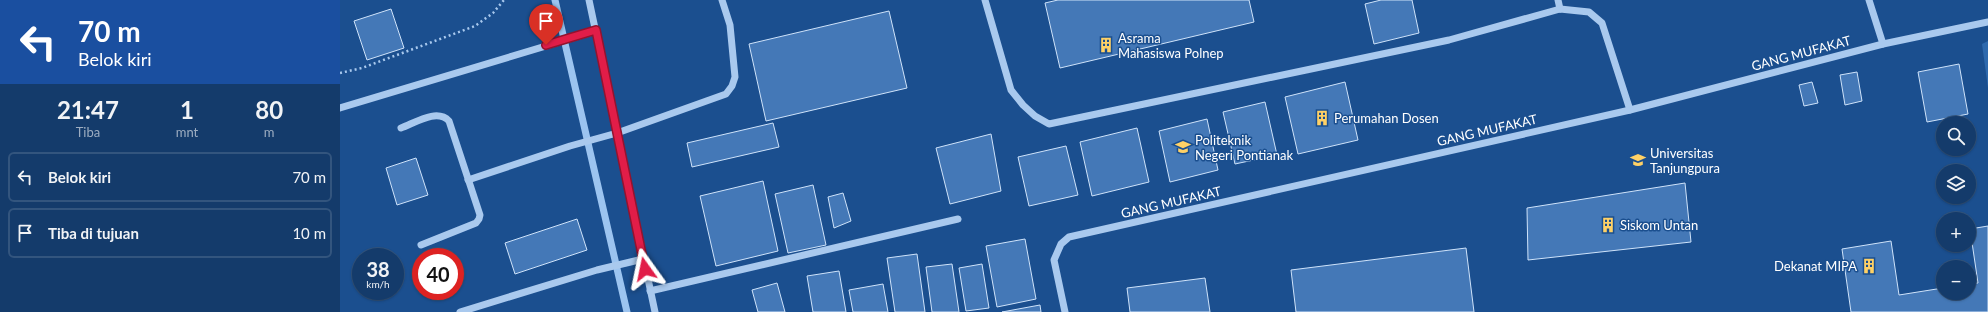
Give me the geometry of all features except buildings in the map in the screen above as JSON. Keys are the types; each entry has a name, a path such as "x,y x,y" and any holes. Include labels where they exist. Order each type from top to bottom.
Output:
{"street":[{"path":"589,0 655,312"},
{"path":"468,180 570,146 617,133 726,94 732,86 735,76 730,25 722,0"},
{"path":"985,0 1011,90 1023,105 1035,116 1049,124 1449,40 1560,10 1589,12 1602,23 1630,110"},
{"path":"1558,0 1560,10"},
{"path":"1869,0 1884,44"},
{"name":"GANG MUFAKAT","path":"1065,312 1054,260 1061,244 1069,237 1630,110 1884,44 1988,22"},
{"path":"340,108 596,30"},
{"path":"401,128 434,116 441,116 449,121 480,215 479,219 470,226 421,244"},
{"path":"650,291 958,219"},
{"path":"460,312 604,268 643,259"}],"path":[{"path":"340,74 362,68 475,26 493,12 504,0"}],"shaded area":[{"path":"1988,41 1988,88 1982,44"}],"waterway":[{"path":"555,0 627,312"}],"place":[{"name":"Asrama Mahasiswa Polnep","path":"1106,45"},
{"name":"Perumahan Dosen","path":"1322,118"},
{"name":"Politeknik Negeri Pontianak","path":"1183,147"},
{"name":"Universitas Tanjungpura","path":"1638,160"},
{"name":"Siskom Untan","path":"1608,225"},
{"name":"Dekanat MIPA","path":"1869,266"}],"route":[{"path":"546,45 596,30 645,269"}]}
